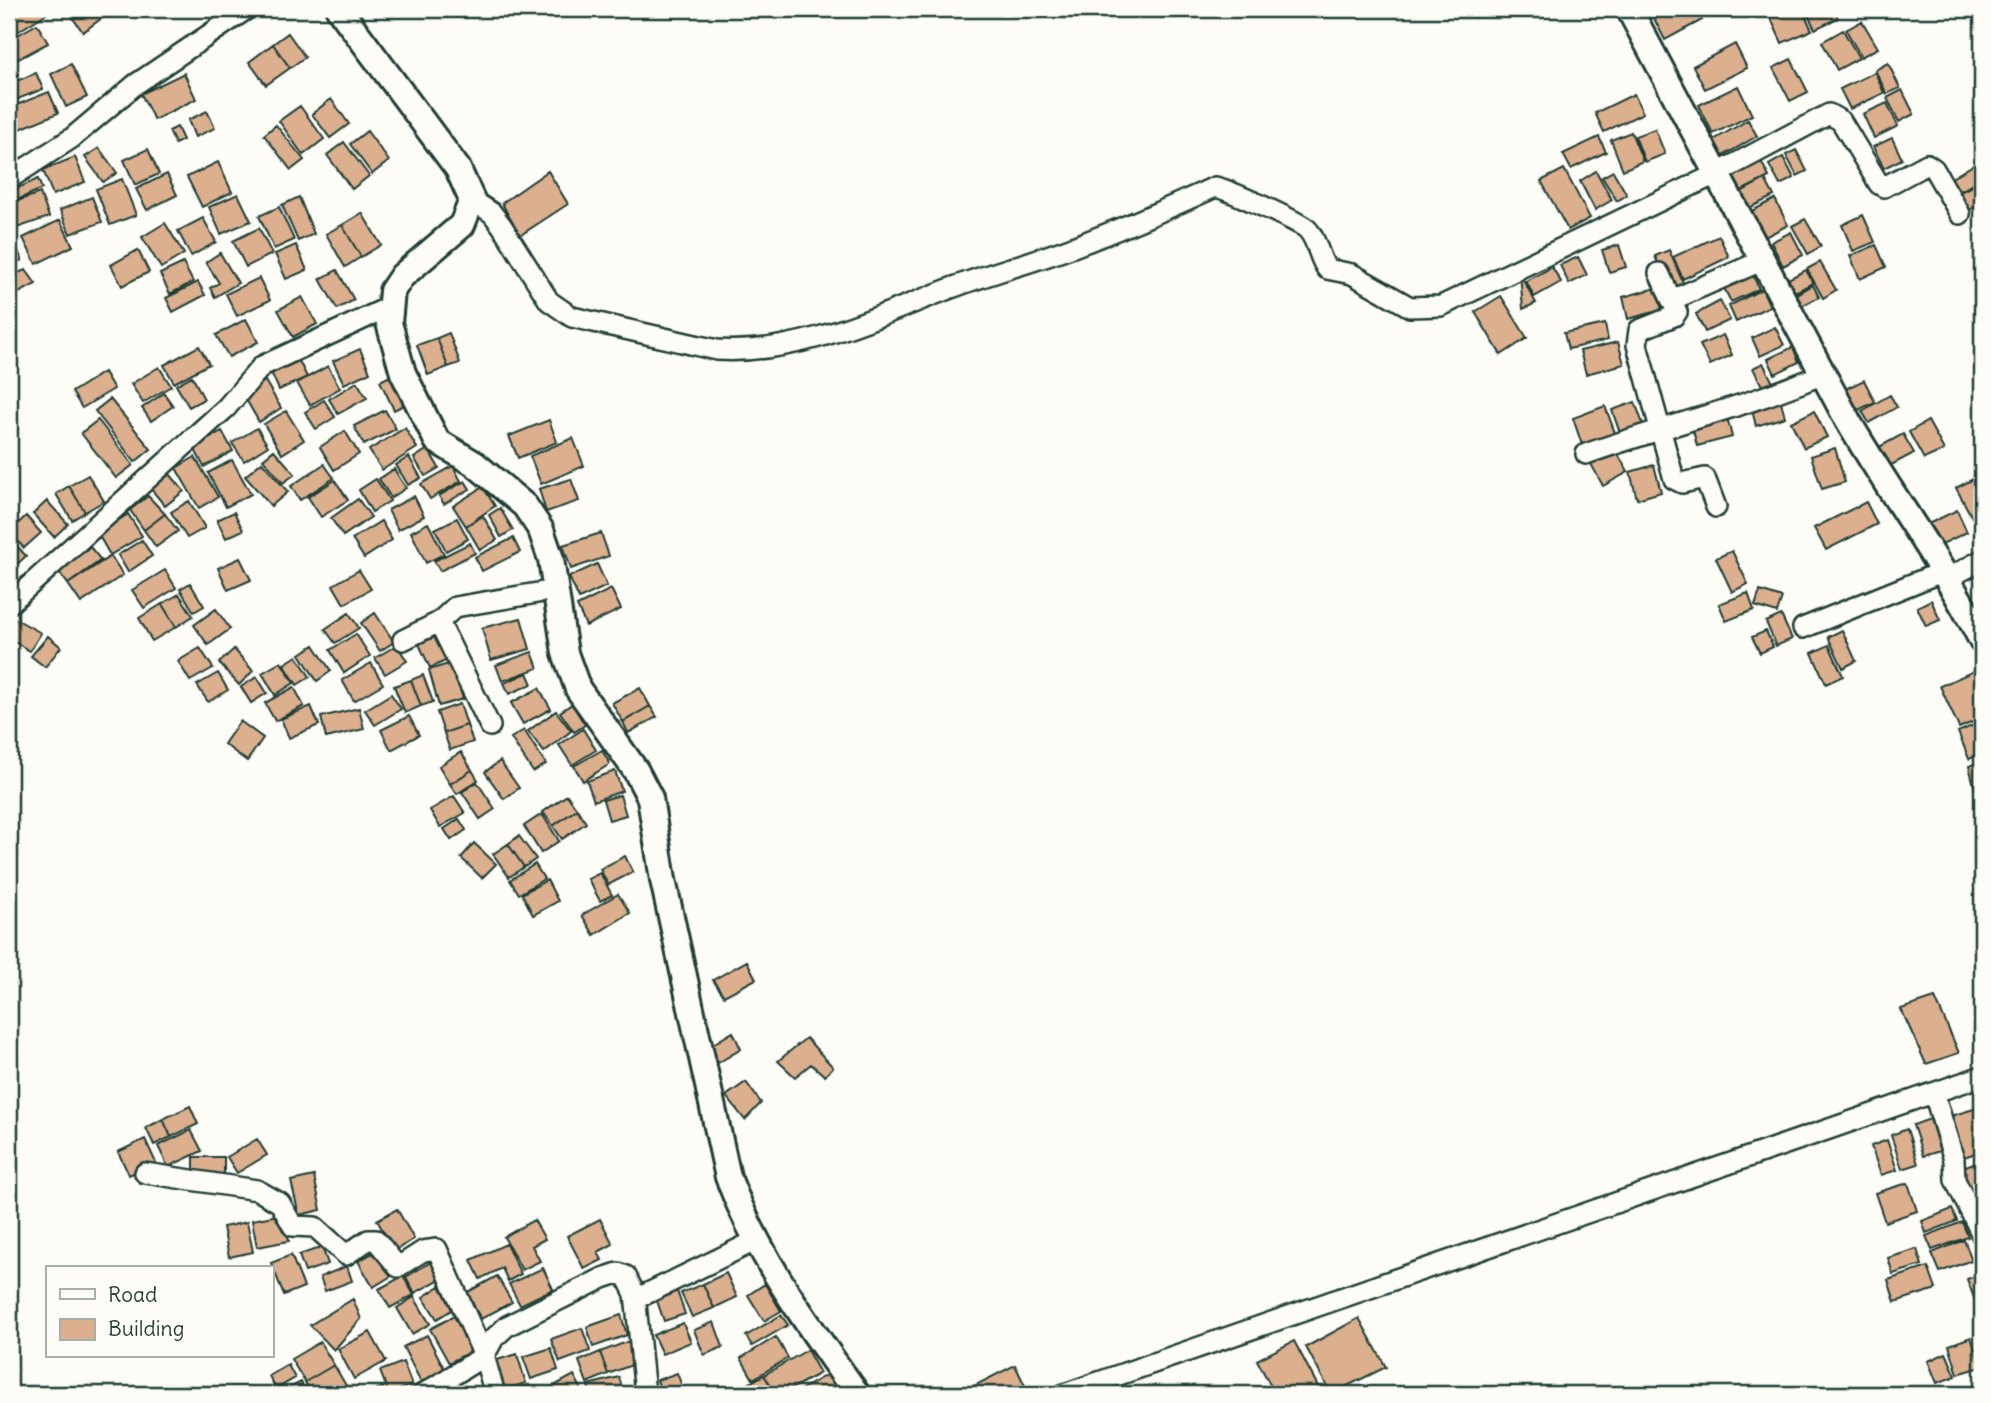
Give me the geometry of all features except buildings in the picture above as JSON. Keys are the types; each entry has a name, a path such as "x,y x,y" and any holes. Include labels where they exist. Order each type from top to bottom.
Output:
{"street":[{"path":"9,179 72,138 136,84 247,9"},
{"path":"339,9 457,169 472,200 492,213 549,301 572,317 717,351 742,352 801,344 962,284 1073,247 1215,187 1229,189 1266,210 1300,223 1314,240 1318,256 1327,269 1352,274 1410,307 1429,309 1459,299 1716,174 1829,114 1841,121 1879,184 1884,187 1927,164 1934,169 1960,214"},
{"path":"1629,9 1761,261 1882,480 1946,575 1982,641"},
{"path":"472,200 462,225 402,276 392,291 389,323 403,373 428,429 437,442 475,464 525,506 541,530 551,559 565,653 579,689 636,771 650,798 663,880 728,1177 768,1265 857,1394"},
{"path":"1674,299 1761,261"},
{"path":"1659,273 1674,299 1676,314 1641,328 1636,335 1658,428 1674,479 1682,483 1705,478 1716,507"},
{"path":"9,604 226,408 262,366 389,307"},
{"path":"1586,454 1658,428 1750,403 1823,374"},
{"path":"1803,628 1982,560"},
{"path":"403,640 439,622 455,607 555,590"},
{"path":"439,622 489,726"},
{"path":"1064,1394 1982,1076"},
{"path":"1934,1093 1954,1160 1955,1180 1982,1236"},
{"path":"145,1173 257,1190 280,1203 293,1226 316,1227 346,1255 368,1240 376,1240 397,1267 423,1251 437,1249 484,1356 495,1394"},
{"path":"635,1294 644,1295 755,1241"},
{"path":"423,1394 484,1356 495,1338 507,1326 618,1273 626,1276 635,1294 645,1394"}]}
